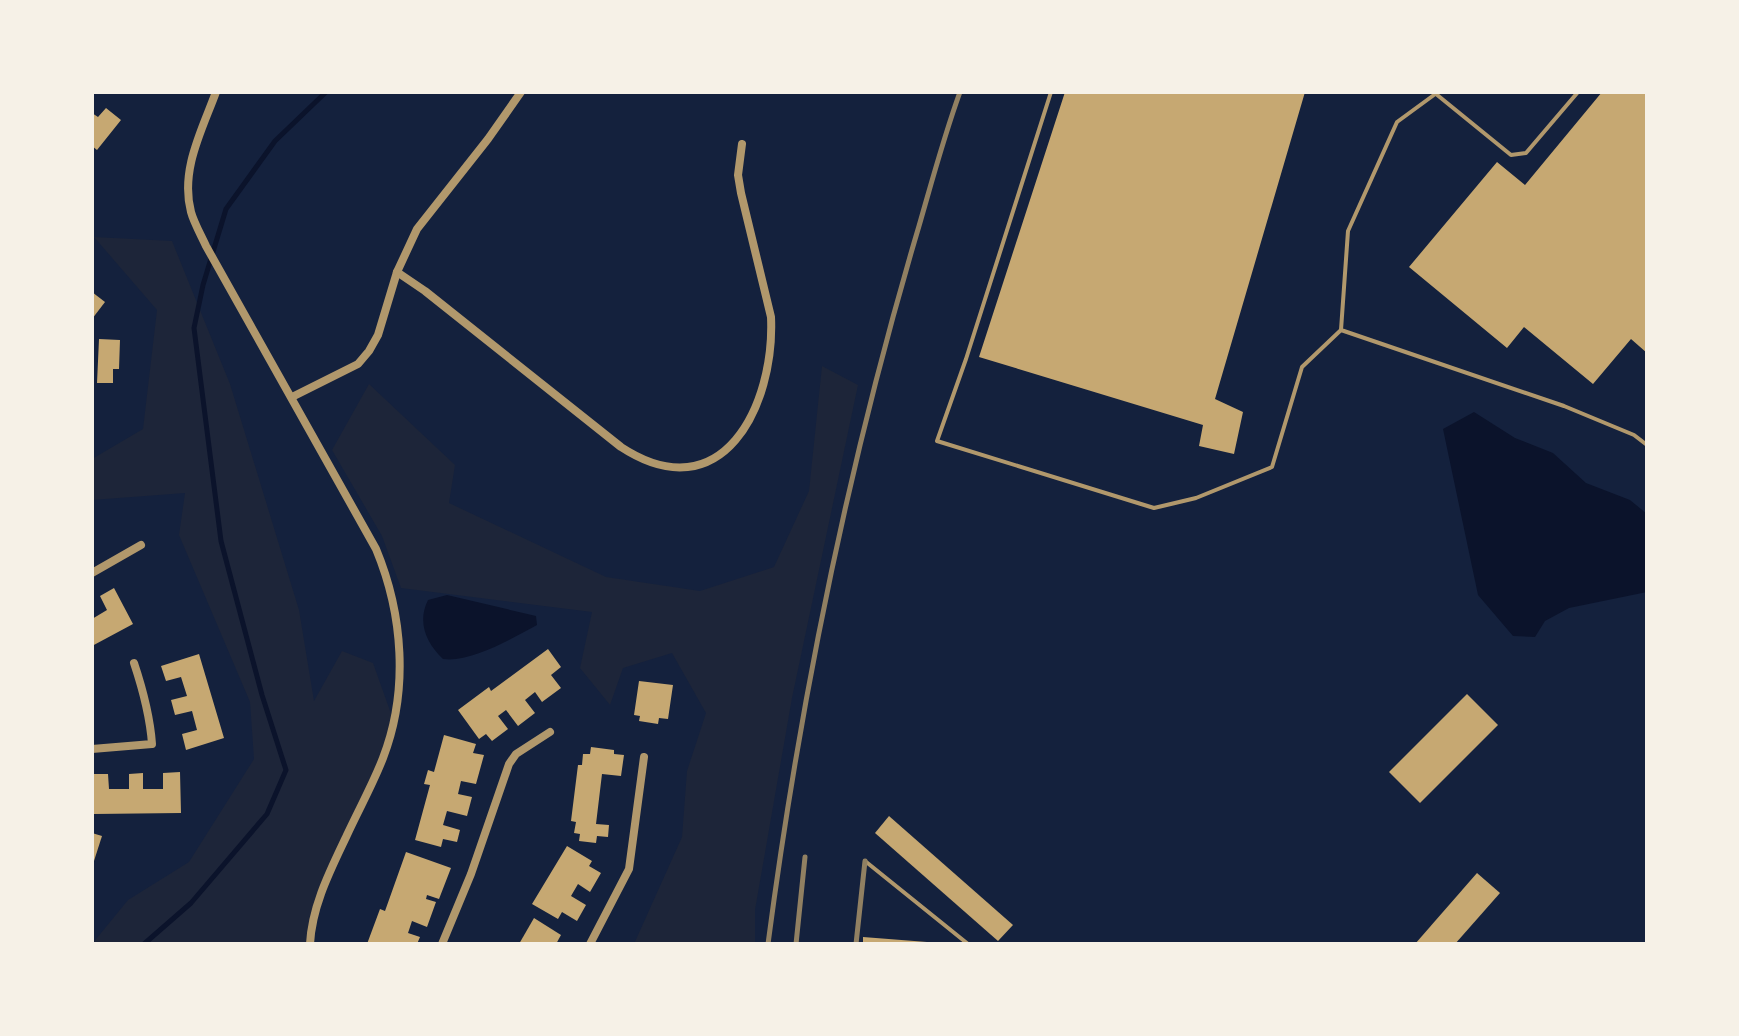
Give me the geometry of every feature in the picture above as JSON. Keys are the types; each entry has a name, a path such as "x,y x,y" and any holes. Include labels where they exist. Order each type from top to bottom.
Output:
{"street":[{"path":"216,92 192,154 188,195 192,214 206,246 355,509 386,574 397,629 399,677 394,722 384,757 325,882 313,921 310,944"},
{"path":"292,397 358,364 369,351 378,335 397,272 417,229 521,92"},
{"path":"397,272 643,461 675,468 713,459 730,448 751,420 772,334 771,317 738,175 742,144"},
{"path":"92,573 141,545"},
{"path":"92,749 152,744 143,689 134,663"},
{"path":"442,944 471,874 509,764 516,754 550,732"},
{"path":"590,944 629,869 644,757"}],"lane":[{"path":"1051,92 937,441 1154,508 1196,498 1272,467 1302,367 1341,330 1348,231 1397,122 1437,93 1511,155 1526,153 1578,92"},
{"path":"1341,330 1564,406 1634,435 1647,445"},
{"path":"865,861 968,944"}],"shaded area":[{"path":"94,237 172,241 230,384 299,610 314,701 342,651 373,663 394,722 384,757 325,882 310,944 92,944 128,900 189,862 254,759 250,702 179,535 185,493 92,500 92,459 143,429 157,310"},
{"path":"822,366 858,385 792,698 755,910 755,944 634,944 682,837 687,771 706,713 672,653 623,668 610,705 580,668 592,612 401,588 382,536 332,450 369,384 455,465 449,503 606,577 700,591 774,567 809,491"},
{"path":"1474,412 1515,438 1553,453 1586,483 1630,500 1647,514 1647,592 1569,608 1545,621 1535,637 1513,636 1478,595 1443,429"},
{"path":"447,595 536,616 537,625 478,653 443,659 428,639 423,616 428,600"}],"building":[{"path":"1065,92 1305,92 1215,399 1243,412 1234,454 1199,446 1203,425 979,357"},
{"path":"1602,92 1647,92 1647,353 1631,339 1593,384 1524,327 1507,348 1409,267 1497,162 1525,185"},
{"path":"106,108 121,120 97,150 92,146 92,113 98,117"},
{"path":"92,292 105,302 92,319"},
{"path":"99,339 120,340 119,369 113,369 113,383 97,383"},
{"path":"114,588 133,624 92,646 92,619 107,610 100,596"},
{"path":"548,649 561,667 551,675 561,688 542,702 535,692 525,700 535,713 518,726 506,710 498,716 508,729 492,741 486,734 479,739 458,710 489,687 491,691"},
{"path":"199,654 224,738 186,750 182,734 197,730 192,711 175,715 171,700 187,696 181,677 166,681 161,666"},
{"path":"639,681 673,685 668,719 659,718 658,724 639,721 640,716 634,715"},
{"path":"1467,694 1498,725 1420,803 1389,772"},
{"path":"444,735 476,744 473,753 484,755 476,784 461,781 458,794 472,797 467,816 447,811 443,825 460,830 457,842 443,839 441,847 415,840 430,785 424,784 428,770 434,772"},
{"path":"591,747 614,750 614,754 624,755 621,776 602,774 596,824 609,825 608,837 597,836 596,843 579,841 580,834 574,833 576,822 571,821 578,765 582,765 583,754 590,754"},
{"path":"180,772 181,813 94,814 93,774 108,774 109,789 129,789 129,774 143,773 143,789 163,789 163,773"},
{"path":"889,816 1013,925 998,941 875,833"},
{"path":"92,833 102,836 93,864 92,864"},
{"path":"567,846 592,861 589,866 601,873 590,892 578,884 571,896 586,905 577,921 562,912 558,919 532,904"},
{"path":"406,852 451,868 439,899 427,895 426,899 436,902 427,927 412,921 408,933 420,937 417,944 367,944 380,909 385,911"},
{"path":"1477,873 1500,893 1455,944 1415,944"},
{"path":"534,918 561,935 556,944 519,944"},
{"path":"863,937 927,942 927,944 863,944"}],"waterway":[{"path":"144,944 191,903 267,814 286,770 262,695 221,541 194,328 203,285 226,209 275,141 326,92"}],"railway":[{"path":"768,944 811,672 849,492 894,314 960,92"},
{"path":"796,944 805,857"},
{"path":"856,944 865,861"}]}
